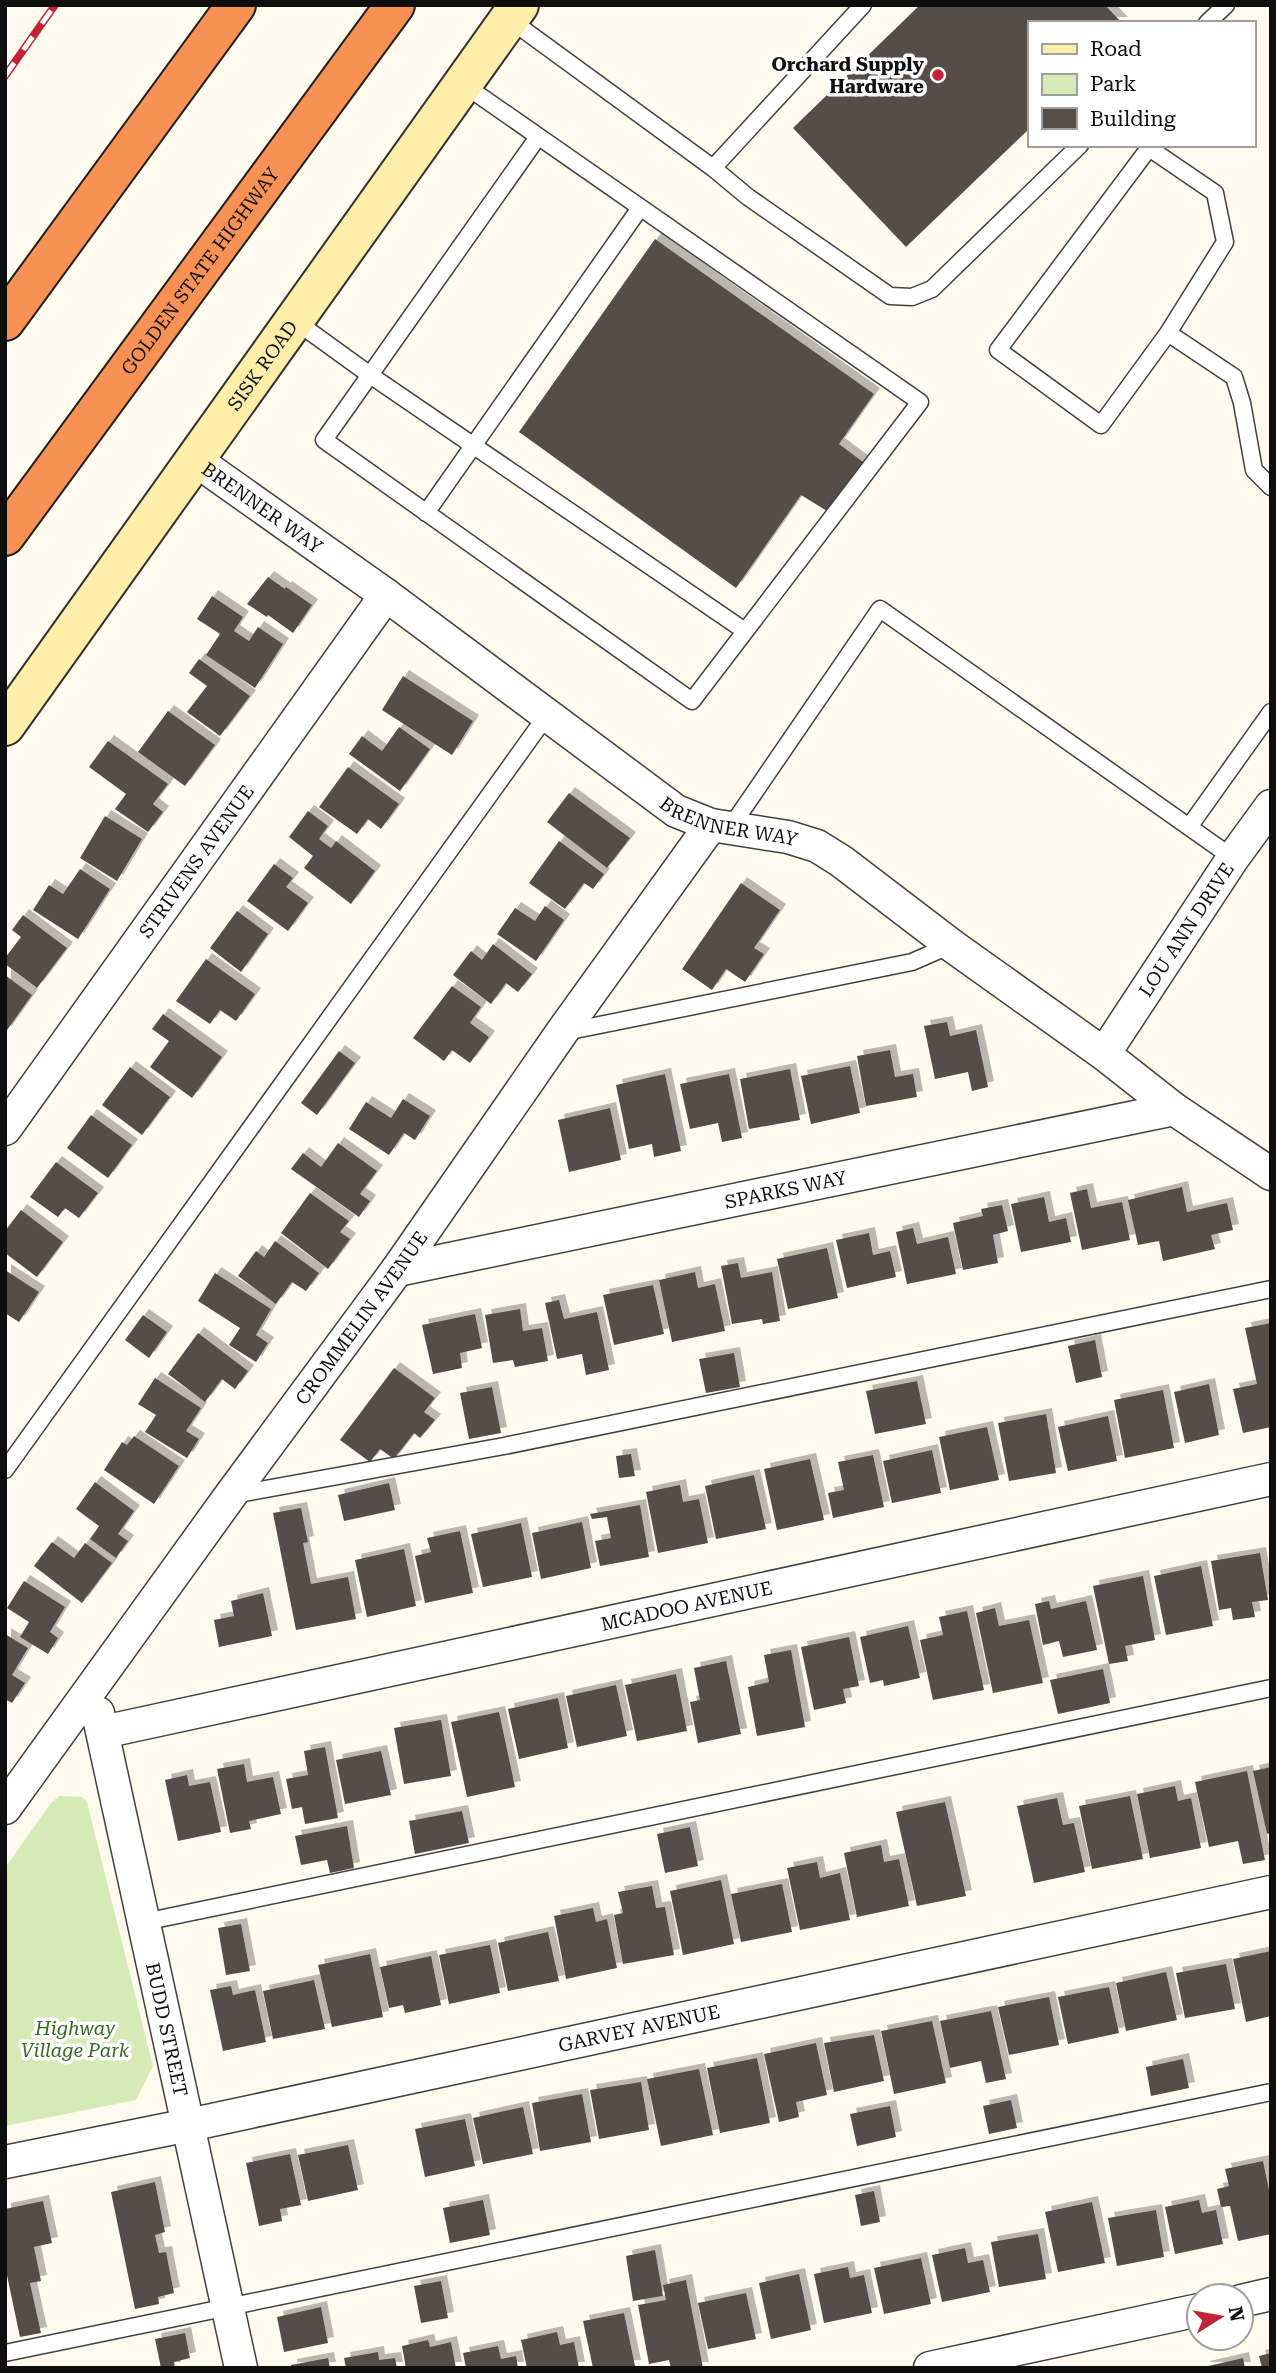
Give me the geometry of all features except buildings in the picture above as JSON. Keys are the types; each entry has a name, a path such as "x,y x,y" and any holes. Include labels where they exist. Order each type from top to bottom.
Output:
{"highway":[{"path":"5,321 236,5"},
{"name":"GOLDEN STATE HIGHWAY","path":"5,536 396,5"}],"main road":[{"name":"SISK ROAD","path":"5,726 514,12"}],"street":[{"name":"BRENNER WAY","path":"194,459 386,594 676,811 720,827 788,837 817,846 1104,1054 1174,1109 1271,1174"},
{"name":"STRIVENS AVENUE","path":"5,1129 386,594"},
{"name":"LOU ANN DRIVE","path":"1104,1054 1233,858 1271,806"},
{"name":"CROMMELIN AVENUE","path":"5,1808 397,1270 562,1032 720,827"},
{"name":"SPARKS WAY","path":"397,1270 1174,1109"},
{"name":"MCADOO AVENUE","path":"103,1732 1271,1479"},
{"name":"BUDD STREET","path":"93,1689 241,2368"},
{"name":"GARVEY AVENUE","path":"5,2162 189,2125 1271,1892"},
{"path":"930,2368 1185,2313"}],"lane":[{"path":"713,169 863,5"},
{"path":"1209,21 1226,5"},
{"path":"514,12 748,197 890,296 912,296 932,289 1078,147"},
{"path":"463,84 920,402 692,701 324,440 538,137"},
{"path":"1149,148 1215,193 1225,242 1168,334 1101,425 998,350 1149,148"},
{"path":"426,513 640,208"},
{"path":"294,320 370,375 745,631"},
{"path":"1168,334 1234,377 1242,403 1254,470 1271,486"},
{"path":"720,827 880,608 1233,858"},
{"path":"1189,827 1271,712"},
{"path":"5,1470 547,715"},
{"path":"562,1032 912,961 951,945"},
{"path":"230,1496 504,1446 1271,1289"},
{"path":"145,1922 1271,1688"},
{"path":"5,2353 1271,2092"}],"green space":[{"name":"Highway Village Park","path":"59,1796 82,1797 87,1802 153,2066 136,2100 5,2126 5,1868 51,1803"}],"railway":[{"path":"5,76 55,5"}],"place":[{"name":"Orchard Supply Hardware","path":"938,75"}]}
